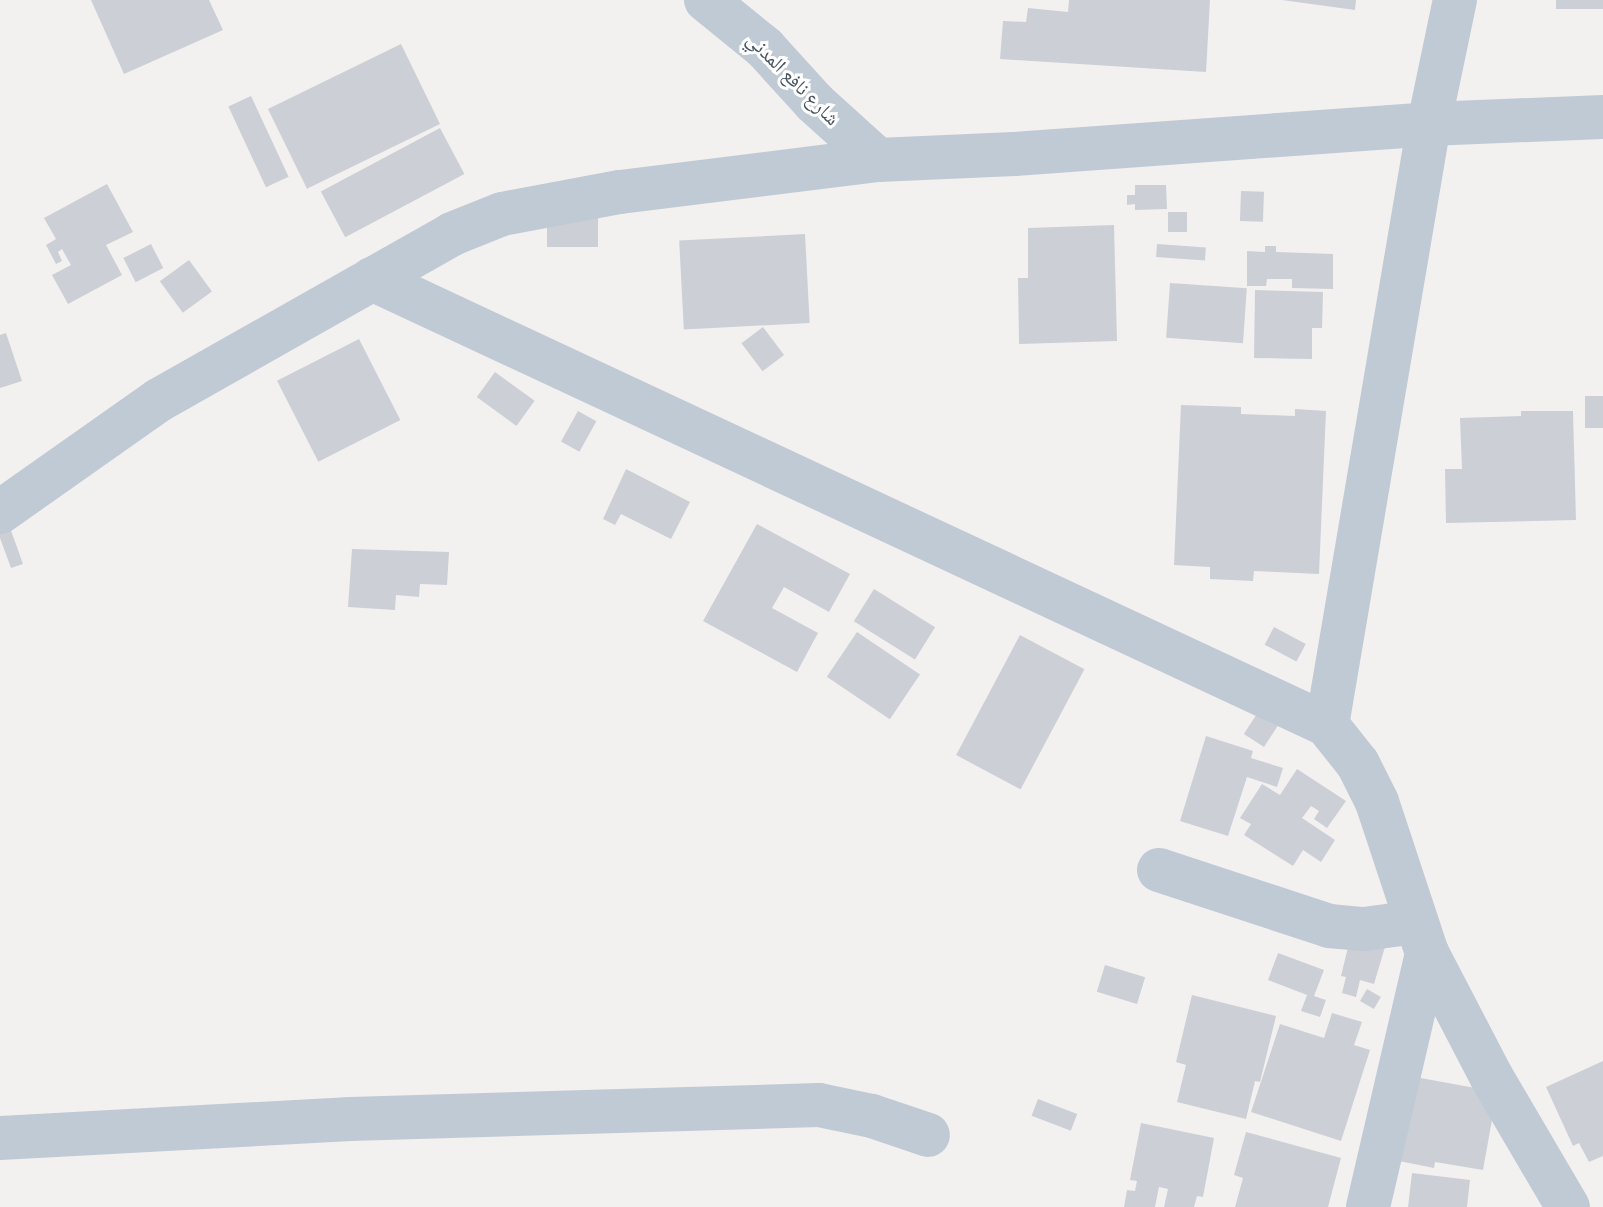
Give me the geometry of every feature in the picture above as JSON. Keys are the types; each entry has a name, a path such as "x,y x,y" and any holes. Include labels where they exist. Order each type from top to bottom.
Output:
{"street":[{"name":"شارع نافع المدني","path":"706,0 765,48 815,103 878,160"},
{"path":"1327,725 1429,124 1455,0"},
{"path":"0,512 159,400 452,234 502,214 620,192 878,160 1014,154 1429,124 1603,117"},
{"path":"372,279 1327,725 1358,764 1377,802 1422,937 1491,1076 1568,1207"},
{"path":"1159,870 1329,926 1422,937"},
{"path":"1368,1207 1422,937"},
{"path":"0,1138 350,1119 819,1105 872,1116 928,1135"}],"building":[{"path":"91,0 209,0 223,30 124,74"},
{"path":"1069,0 1210,0 1206,72 1000,59 1003,21 1026,22 1028,8 1068,12"},
{"path":"1282,0 1356,0 1355,10"},
{"path":"1556,0 1603,0 1603,9 1556,9"},
{"path":"401,44 440,124 307,189 268,109"},
{"path":"251,96 289,177 266,187 228,107"},
{"path":"440,128 464,174 345,237 321,191"},
{"path":"107,184 133,232 106,245 122,275 68,304 52,275 71,265 62,249 58,252 62,261 56,264 46,245 56,239 44,218"},
{"path":"1135,185 1166,185 1167,209 1135,210 1135,204 1127,205 1127,195 1135,195"},
{"path":"1241,191 1264,192 1263,222 1240,221"},
{"path":"1168,212 1187,212 1187,232 1168,232"},
{"path":"547,218 598,218 598,247 547,247"},
{"path":"1114,225 1117,341 1019,344 1018,278 1028,278 1028,228"},
{"path":"805,234 810,323 684,329 679,241"},
{"path":"151,244 163,268 136,282 123,258"},
{"path":"1157,244 1206,247 1205,260 1156,257"},
{"path":"1265,246 1276,246 1276,252 1333,254 1333,289 1292,288 1292,279 1267,279 1266,286 1247,286 1247,251 1265,252"},
{"path":"189,260 212,292 183,313 160,281"},
{"path":"1170,283 1247,288 1243,343 1166,338"},
{"path":"1255,290 1323,292 1322,328 1312,328 1312,359 1254,358"},
{"path":"763,327 784,355 763,371 741,343"},
{"path":"6,333 22,381 0,388 0,335"},
{"path":"359,339 400,420 318,462 277,381"},
{"path":"495,372 535,401 516,426 477,397"},
{"path":"1585,396 1603,396 1603,428 1585,428"},
{"path":"1181,405 1241,407 1241,414 1295,416 1295,409 1326,411 1319,574 1254,571 1253,581 1210,579 1210,567 1174,565"},
{"path":"578,411 596,421 579,452 561,442"},
{"path":"1521,411 1573,411 1576,520 1446,523 1445,469 1462,469 1460,418 1521,416"},
{"path":"626,469 690,502 671,539 621,514 615,525 603,519"},
{"path":"757,524 850,574 829,612 784,587 772,608 818,633 797,672 703,621"},
{"path":"9,525 23,564 11,568 0,538 0,528"},
{"path":"352,549 449,552 447,585 420,584 419,597 396,595 395,610 348,607"},
{"path":"874,589 935,627 915,659 854,621"},
{"path":"1274,627 1306,644 1296,662 1265,645"},
{"path":"857,632 920,674 890,719 827,677"},
{"path":"1020,635 1084,669 1021,789 956,755"},
{"path":"1264,703 1284,716 1264,747 1244,734"},
{"path":"1206,736 1253,751 1251,758 1283,768 1277,787 1247,777 1228,836 1180,821"},
{"path":"1297,769 1346,801 1327,828 1314,819 1319,811 1311,806 1302,818 1335,840 1321,862 1303,850 1293,866 1244,835 1251,824 1240,818 1262,784 1280,795"},
{"path":"1352,931 1387,940 1374,984 1360,980 1356,997 1342,993 1346,977 1341,976"},
{"path":"1278,953 1324,970 1314,996 1326,1000 1320,1017 1301,1011 1307,995 1268,980"},
{"path":"1105,965 1145,977 1137,1004 1097,992"},
{"path":"1367,989 1381,997 1374,1009 1360,1001"},
{"path":"1192,995 1276,1016 1260,1082 1255,1081 1246,1119 1177,1102 1186,1065 1176,1062"},
{"path":"1332,1013 1362,1022 1354,1045 1370,1050 1341,1141 1251,1112 1280,1024 1324,1038"},
{"path":"1603,1061 1603,1156 1589,1162 1579,1143 1573,1146 1546,1087"},
{"path":"1410,1076 1497,1092 1483,1170 1435,1162 1434,1168 1394,1160"},
{"path":"1038,1099 1077,1114 1071,1131 1032,1116"},
{"path":"1141,1123 1214,1138 1203,1197 1197,1196 1194,1207 1164,1207 1168,1189 1159,1187 1155,1207 1124,1207 1127,1190 1135,1191 1137,1181 1130,1180"},
{"path":"1246,1132 1341,1158 1328,1207 1235,1207 1243,1178 1234,1175"},
{"path":"1412,1173 1470,1180 1467,1207 1408,1207"}]}
